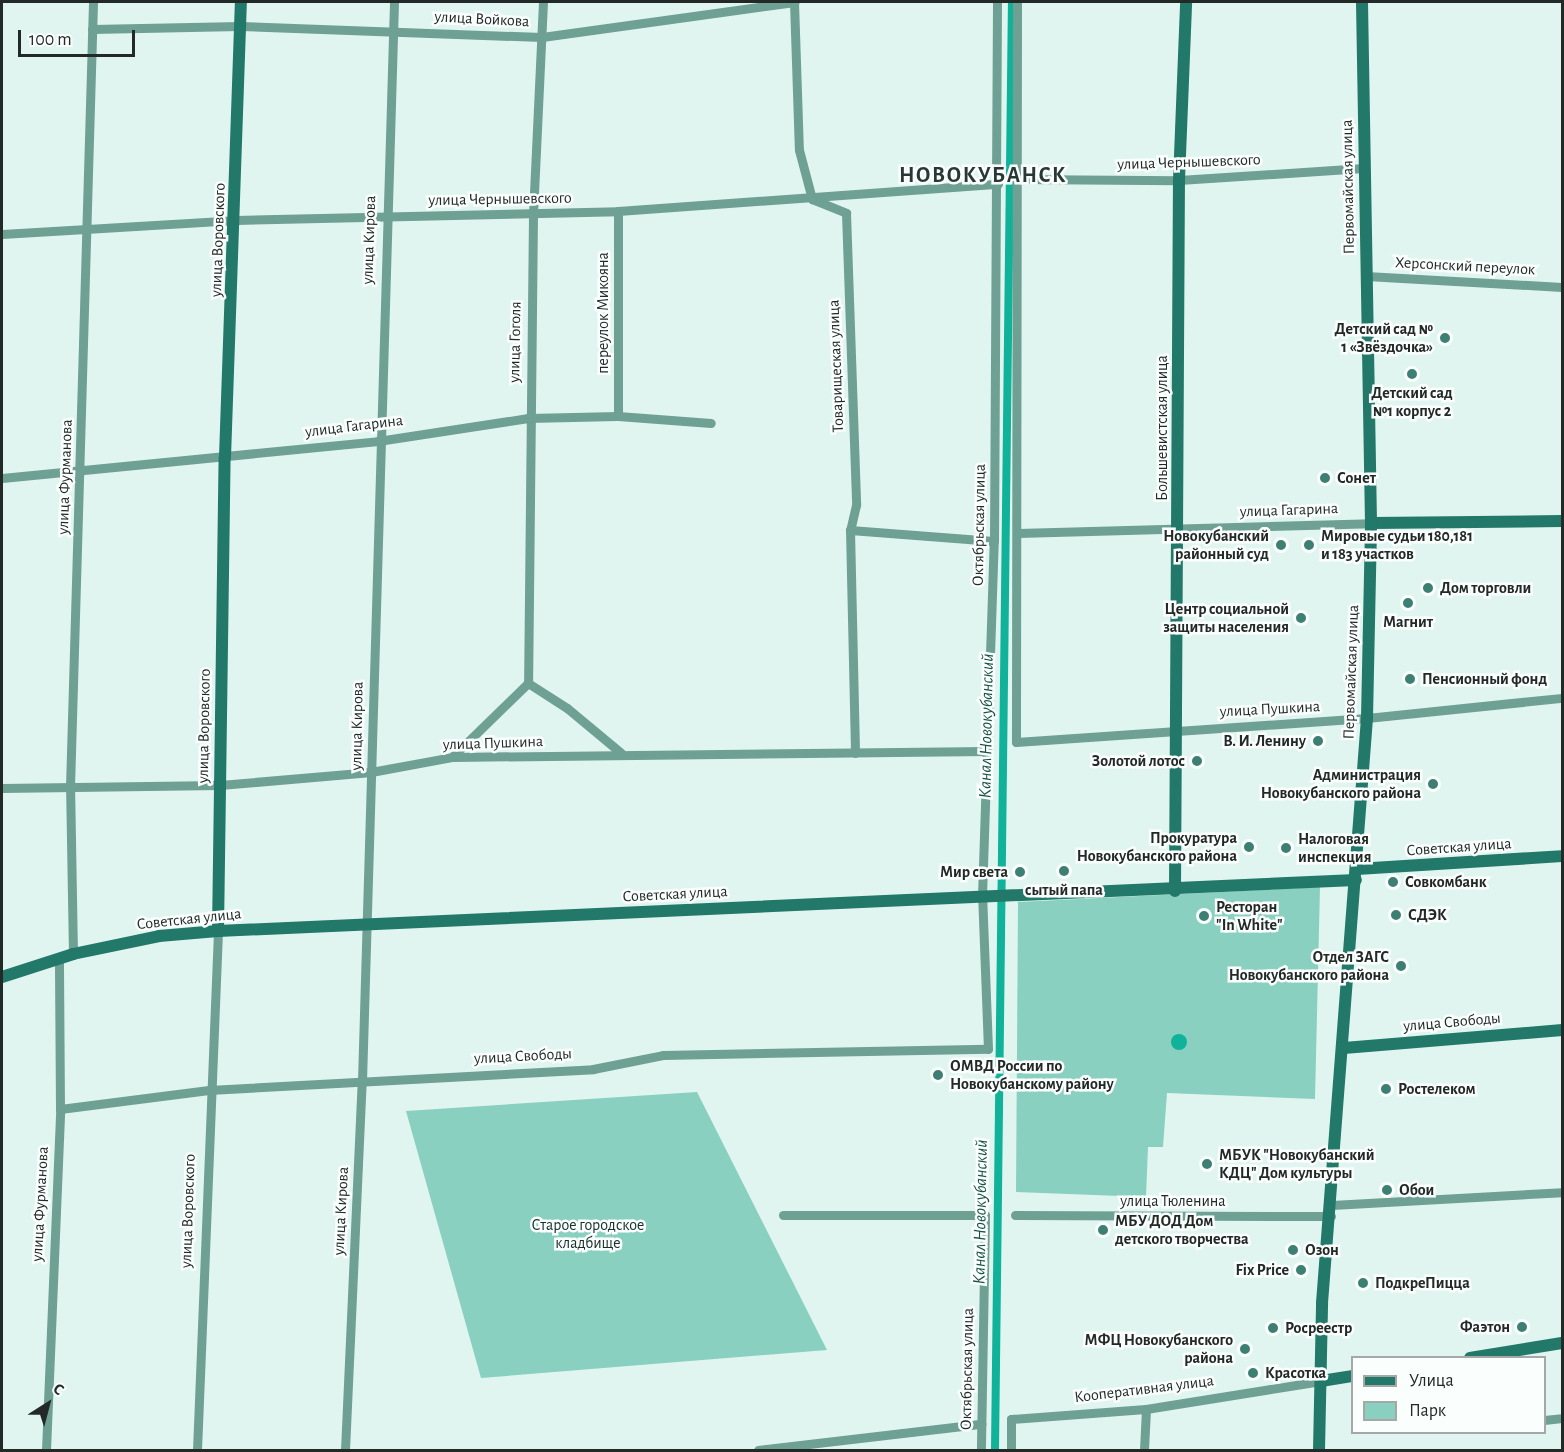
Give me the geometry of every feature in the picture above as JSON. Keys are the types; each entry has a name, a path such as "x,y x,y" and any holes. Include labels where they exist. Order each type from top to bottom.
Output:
{"main road":[{"name":"улица Воровского","path":"218,931 225,457 236,220 241,2"},
{"name":"Большевистская улица","path":"1175,891 1173,729 1179,531 1179,180 1186,2"},
{"name":"Первомайская улица","path":"1319,1450 1322,1303 1344,1047 1367,718 1371,523 1362,2"},
{"name":"улица Гагарина","path":"1371,523 1563,521"},
{"name":"Советская улица","path":"2,977 73,954 159,936 218,931 367,922 982,896 1175,891 1563,856"},
{"name":"улица Свободы","path":"1344,1047 1563,1030"},
{"path":"1482,1356 1563,1343"},
{"name":"Кооперативная улица","path":"1321,1382 1351,1376"}],"street":[{"name":"улица Фурманова","path":"73,954 70,787 93,2"},
{"name":"улица Кирова","path":"345,1450 362,1081 378,441 394,2"},
{"name":"улица Гоголя","path":"528,683 528,417 533,215 543,2"},
{"name":"улица Войкова","path":"92,29 240,26 542,37 795,2"},
{"path":"795,2 799,150 812,199"},
{"name":"Октябрьская улица","path":"988,1049 982,896 994,541 997,2"},
{"path":"1017,2 1018,533"},
{"name":"улица Чернышевского","path":"1016,179 1179,180 1364,168"},
{"name":"улица Чернышевского","path":"2,234 236,220 385,215 533,215 618,211 812,199 997,184"},
{"name":"Товарищеская улица","path":"812,199 846,213 856,505 850,530 855,753"},
{"name":"переулок Микояна","path":"618,211 618,416"},
{"name":"Херсонский переулок","path":"1366,276 1563,287"},
{"name":"улица Гагарина","path":"2,478 81,473 378,441 528,417 618,416 711,423"},
{"name":"улица Гагарина","path":"1018,533 1179,531 1371,523"},
{"path":"850,530 994,541"},
{"name":"улица Пушкина","path":"1018,533 1016,742 1173,729 1367,718 1563,698"},
{"path":"452,757 528,683 567,708 621,753"},
{"name":"улица Пушкина","path":"2,788 220,785 371,772 452,757 621,753 988,751"},
{"name":"улица Воровского","path":"197,1450 209,1090 218,931"},
{"name":"улица Фурманова","path":"46,1450 60,1109 59,958"},
{"name":"улица Свободы","path":"60,1109 209,1090 593,1069 663,1056 988,1049"},
{"name":"улица Тюленина","path":"1015,1215 1331,1210 1563,1192"},
{"name":"Октябрьская улица","path":"783,1215 985,1215 981,1450"},
{"name":"Кооперативная улица","path":"1011,1450 1011,1419 1146,1408 1321,1382"},
{"path":"1144,1450 1146,1408"},
{"path":"1546,1420 1563,1418"},
{"path":"758,1450 843,1446 981,1424"}],"green space":[{"path":"1320,887 1315,1099 1167,1093 1163,1147 1148,1147 1146,1197 1016,1192 1018,902"},
{"name":"Старое городское кладбище","path":"697,1092 827,1350 481,1378 406,1111"}],"shaded area":[{"path":"1176,1034 1182,1034 1187,1042 1185,1048 1176,1050 1171,1045 1171,1039"}],"waterway":[{"name":"Канал Новокубанский","path":"995,1450 1012,2"}],"place":[{"name":"Детский сад № 1 «Звёздочка»","path":"1445,338"},
{"name":"Детский сад №1 корпус 2","path":"1412,374"},
{"name":"Сонет","path":"1325,478"},
{"name":"Новокубанский районный суд","path":"1281,545"},
{"name":"Мировые судьи 180,181 и 183 участков","path":"1309,545"},
{"name":"Дом торговли","path":"1428,588"},
{"name":"Магнит","path":"1408,603"},
{"name":"Центр социальной защиты населения","path":"1301,618"},
{"name":"Пенсионный фонд","path":"1410,679"},
{"name":"В. И. Ленину","path":"1318,741"},
{"name":"Золотой лотос","path":"1197,761"},
{"name":"Администрация Новокубанского района","path":"1433,784"},
{"name":"Прокуратура Новокубанского района","path":"1249,847"},
{"name":"Налоговая инспекция","path":"1286,848"},
{"name":"сытый папа","path":"1064,871"},
{"name":"Мир света","path":"1020,872"},
{"name":"Совкомбанк","path":"1393,882"},
{"name":"СДЭК","path":"1396,915"},
{"name":"Ресторан \"In White\"","path":"1204,916"},
{"name":"Отдел ЗАГС Новокубанского района","path":"1401,966"},
{"name":"ОМВД России по Новокубанскому району","path":"938,1075"},
{"name":"Ростелеком","path":"1386,1089"},
{"name":"МБУК \"Новокубанский КДЦ\" Дом культуры","path":"1207,1164"},
{"name":"Обои","path":"1387,1190"},
{"name":"МБУ ДОД Дом детского творчества","path":"1103,1230"},
{"name":"Озон","path":"1293,1250"},
{"name":"Fix Price","path":"1301,1270"},
{"name":"ПодкреПицца","path":"1363,1283"},
{"name":"Фаэтон","path":"1522,1327"},
{"name":"Росреестр","path":"1273,1328"},
{"name":"МФЦ Новокубанского района","path":"1245,1349"},
{"name":"Красотка","path":"1253,1373"}],"district":[{"name":"НОВОКУБАНСК","path":"983,176"}]}
